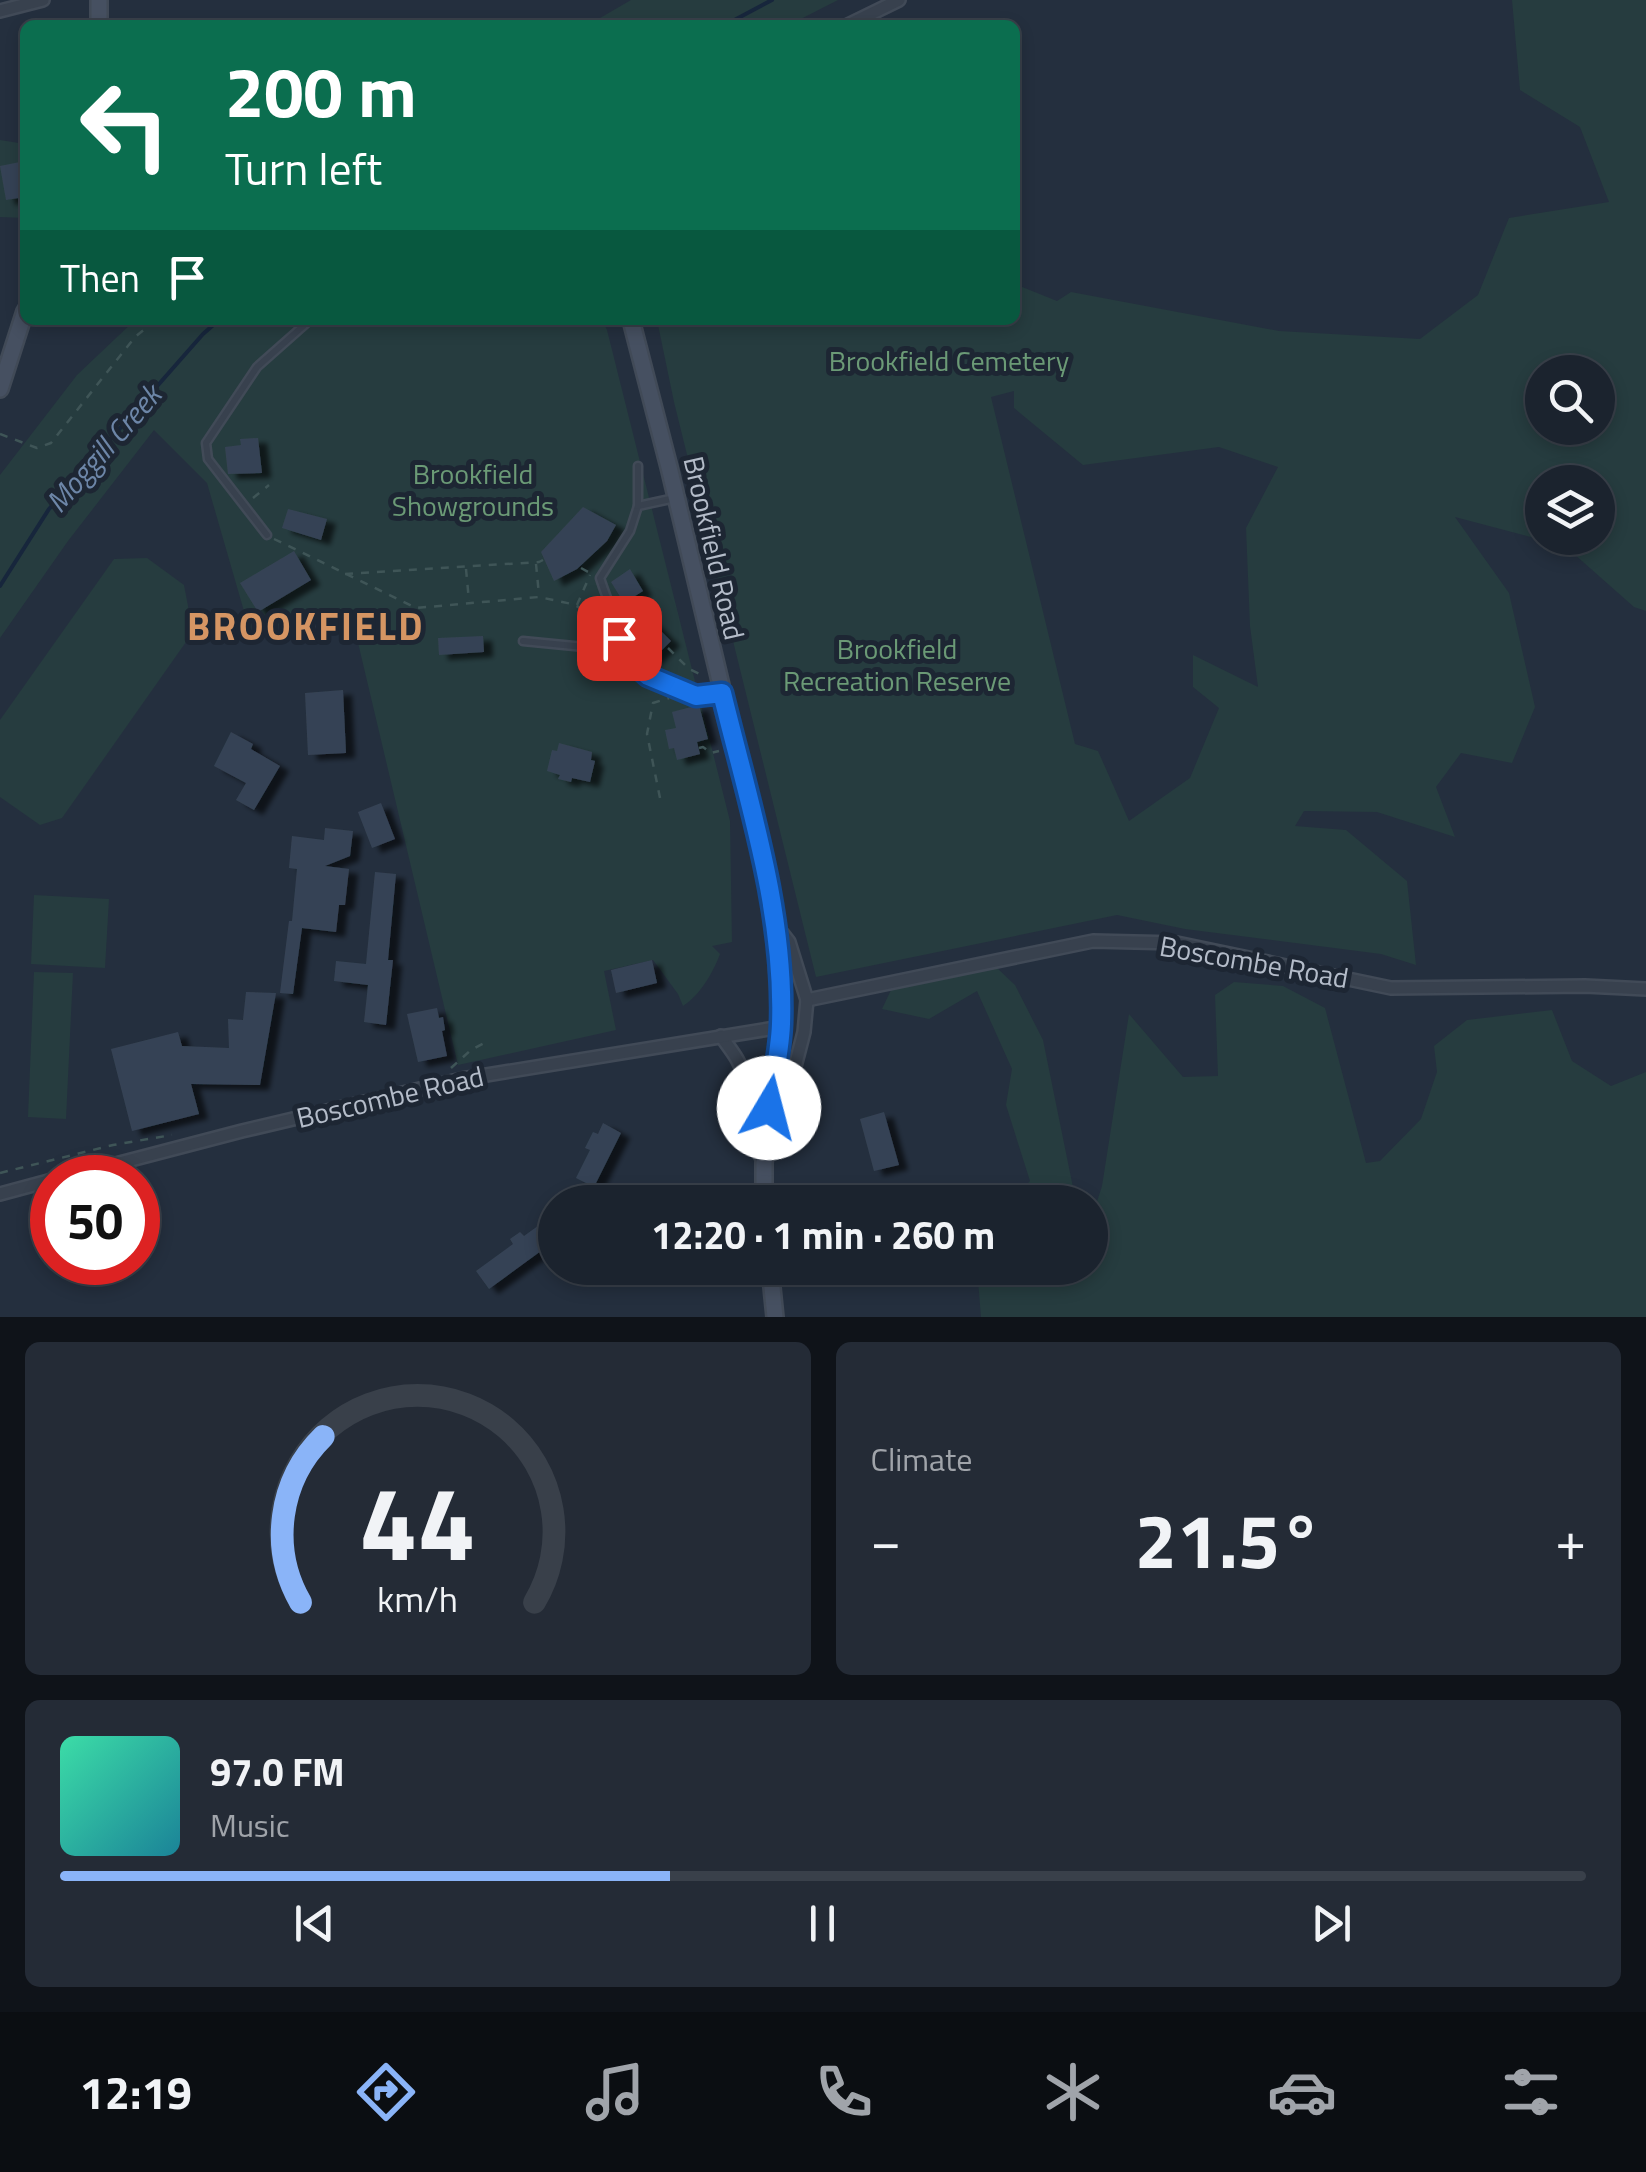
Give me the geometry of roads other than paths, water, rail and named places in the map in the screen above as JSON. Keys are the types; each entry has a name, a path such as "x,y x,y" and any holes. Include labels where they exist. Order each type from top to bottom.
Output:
{"main road":[{"path":"0,389 21,325"},
{"name":"Brookfield Road","path":"631,325 676,498 775,924 781,1026 769,1108 764,1185"},
{"path":"772,1285 775,1317"}],"street":[{"path":"0,11 42,0"},
{"path":"858,20 900,0"},
{"path":"769,1108 791,1082 804,1032 807,1000 788,942 775,924"},
{"name":"Boscombe Road","path":"807,1000 1093,941 1178,944 1390,988 1585,986 1646,990"},
{"name":"Boscombe Road","path":"150,1155 462,1079 781,1026"},
{"path":"721,1036 738,1060 744,1077 754,1146 764,1163"},
{"path":"0,1194 30,1186"}],"lane":[{"path":"267,535 208,459 206,443 258,367 304,325"},
{"path":"638,466 638,506 630,531 600,578 624,652 648,676 684,693 722,693"},
{"path":"638,506 676,498"},
{"path":"523,642 624,652"}],"waterway":[{"name":"Moggill Creek","path":"734,20 772,0"},
{"name":"Moggill Creek","path":"0,586 49,509 213,325"}],"district":[{"name":"BROOKFIELD","path":"306,627"}],"park label":[{"name":"Brookfield Cemetery","path":"949,361"},
{"name":"Brookfield Showgrounds","path":"473,490"},
{"name":"Brookfield Recreation Reserve","path":"897,665"}]}
